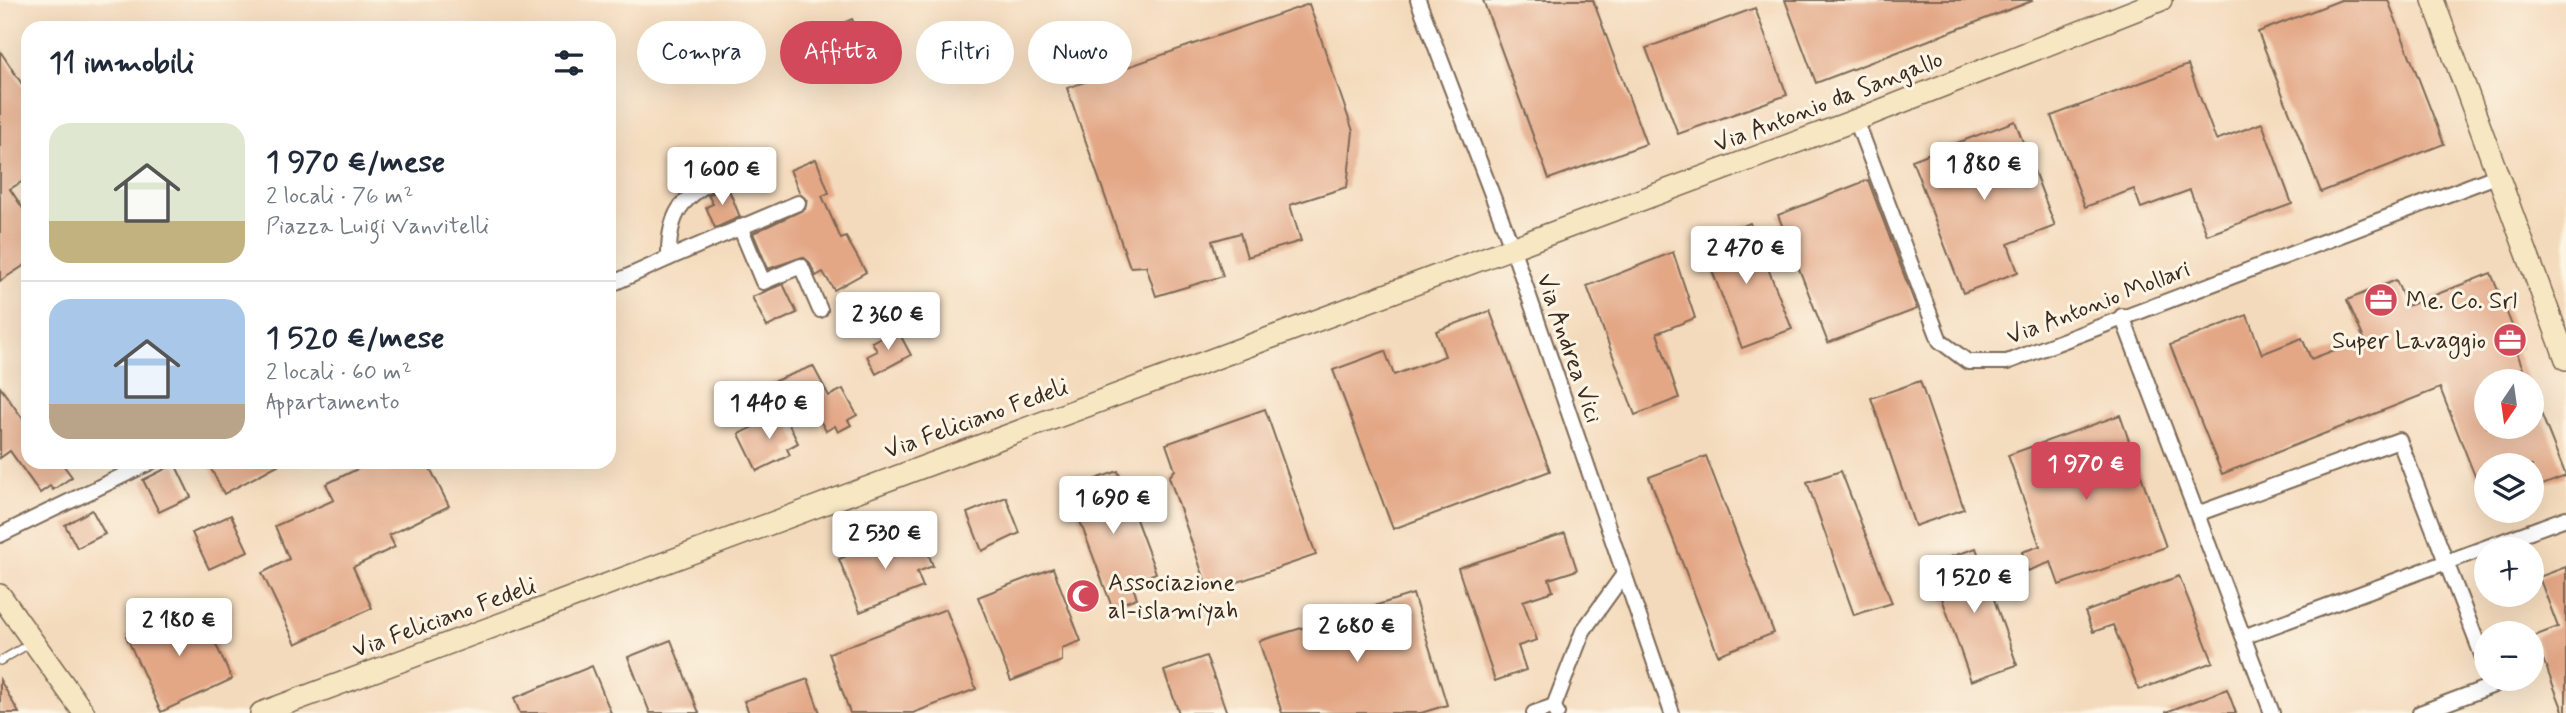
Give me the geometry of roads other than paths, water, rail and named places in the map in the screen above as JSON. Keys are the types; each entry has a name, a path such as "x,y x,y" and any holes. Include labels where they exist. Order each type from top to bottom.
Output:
{"street":[{"name":"Via Andrea Vici","path":"1418,0 1511,247 1672,713"},
{"name":"Via Antonio da Sangallo","path":"1511,247 1856,120 2161,0"},
{"path":"2433,0 2566,359"},
{"name":"Via Antonio Mollari","path":"1856,120 1940,341 1968,362 2007,362 2122,316 2496,176"},
{"path":"669,258 671,226 678,209 693,192 720,176"},
{"path":"616,282 798,202"},
{"path":"740,227 763,282 801,266 820,310"},
{"name":"Via Feliciano Fedeli","path":"261,713 1511,247"},
{"path":"2122,316 2272,713"},
{"path":"2197,514 2399,440 2474,634"},
{"path":"0,535 137,469"},
{"path":"2243,637 2566,518"},
{"path":"1534,713 1555,709 1583,631 1623,575"},
{"path":"0,595 84,713"},
{"path":"2420,713 2478,691"}],"lane":[{"path":"0,661 33,641"}],"place":[{"name":"Me. Co. Srl","path":"2381,300"},
{"name":"Super Lavaggio","path":"2510,340"},
{"name":"Associazione al-islamiyah","path":"1083,596"}]}
